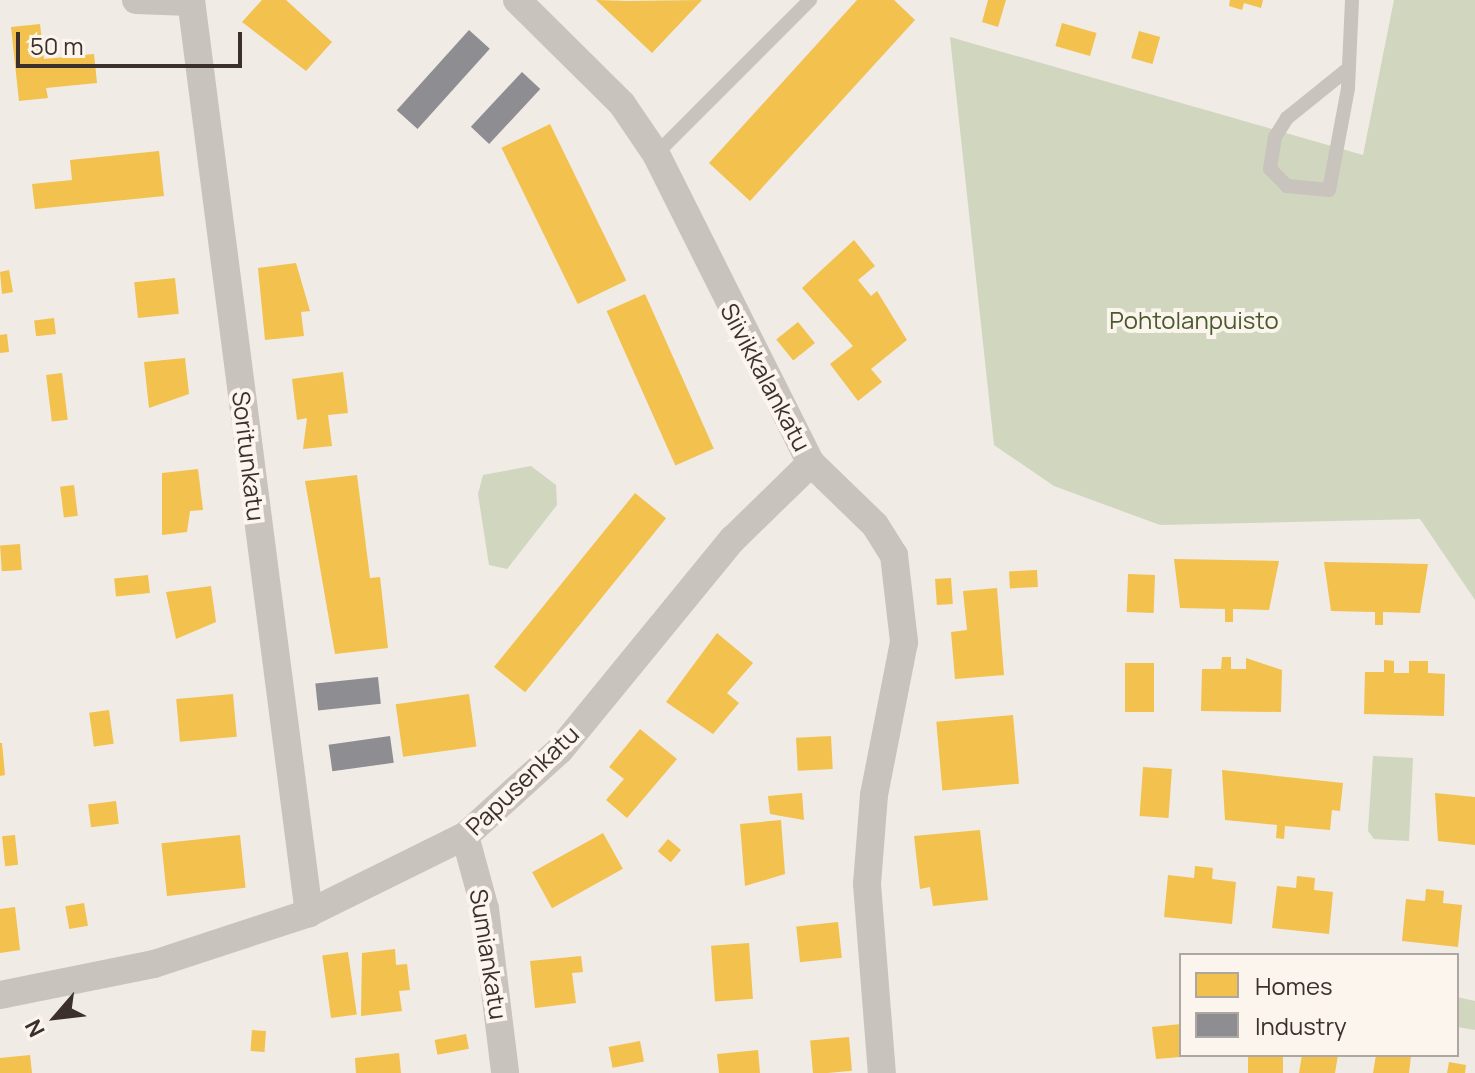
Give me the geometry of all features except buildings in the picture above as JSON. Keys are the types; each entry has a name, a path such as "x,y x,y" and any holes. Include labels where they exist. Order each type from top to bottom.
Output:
{"street":[{"path":"136,0 190,1"},
{"name":"Siivikkalankatu","path":"517,0 622,104 656,154 811,463 875,525 904,593 904,642 874,795 867,884 882,1073"},
{"name":"Soritunkatu","path":"190,1 309,913"},
{"name":"Papusenkatu","path":"0,995 154,964 309,913 465,836 560,750 733,539 811,463"},
{"name":"Sumiankatu","path":"465,836 493,953 505,1073"}],"lane":[{"path":"656,154 810,0"},
{"path":"1349,68 1287,118 1275,137 1270,169 1287,186 1329,190 1349,68 1352,0"}],"green space":[{"name":"Pohtolanpuisto","path":"1394,0 1475,0 1475,600 1420,519 1160,525 1054,486 994,445 950,37 1363,155"},
{"path":"531,466 556,485 557,505 507,569 489,565 478,494 483,475"},
{"path":"1373,756 1413,758 1409,841 1374,839 1368,831"},
{"path":"1459,997 1475,1001 1475,1030 1459,1027"}]}
